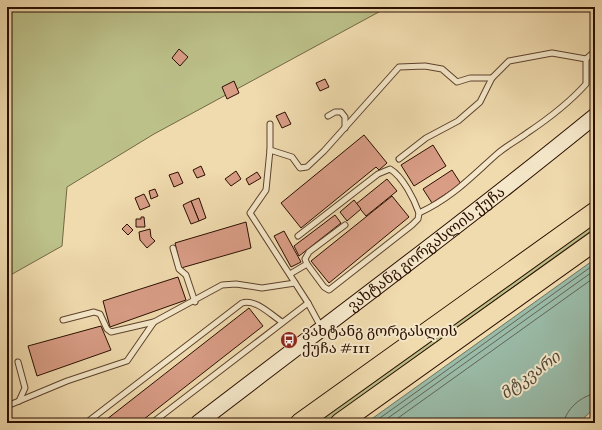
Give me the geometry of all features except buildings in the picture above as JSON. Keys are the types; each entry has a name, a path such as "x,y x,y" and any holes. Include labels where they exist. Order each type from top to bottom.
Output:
{"highway":[{"path":"300,423 595,212"},
{"path":"340,423 595,241"}],"street":[{"name":"ვახტანგ გორგასლის ქუჩა","path":"198,423 538,162 595,116"}],"lane":[{"path":"419,213 452,194 498,154 528,133 577,94 586,84 586,59 595,51"},
{"path":"400,159 426,138 458,121 480,102 492,78 509,61 552,53 586,59"},
{"path":"270,150 292,157 300,168 307,167 324,152 399,68 424,66 442,69 457,82 470,78 492,78"},
{"path":"328,116 335,112 341,112 345,117 344,128"},
{"path":"270,124 270,150 266,190 250,212 308,303 322,329"},
{"path":"298,236 378,174 390,169 404,186 419,213 418,219 412,225 329,290 324,287 307,264 305,258 309,252 344,225"},
{"path":"173,248 178,269 186,274 195,302"},
{"path":"290,274 307,264"},
{"path":"63,320 94,312 100,314 107,329 111,332 154,322 195,302 206,292 222,285 236,284 262,288 295,284"},
{"path":"86,423 242,303 249,301 254,303 282,322"},
{"path":"152,423 308,303"},
{"path":"7,406 67,381 127,361 154,322"},
{"path":"18,362 25,388 19,401"}],"green space":[{"path":"7,7 388,7 154,134 67,187 62,246 7,277"},
{"path":"595,221 595,228 324,423 314,423"}],"water":[{"name":"მტკვარი","path":"595,259 595,408 578,423 366,423"}],"place":[{"name":"ვახტანგ გორგასლის ქუჩა #111","path":"289,340"}]}
